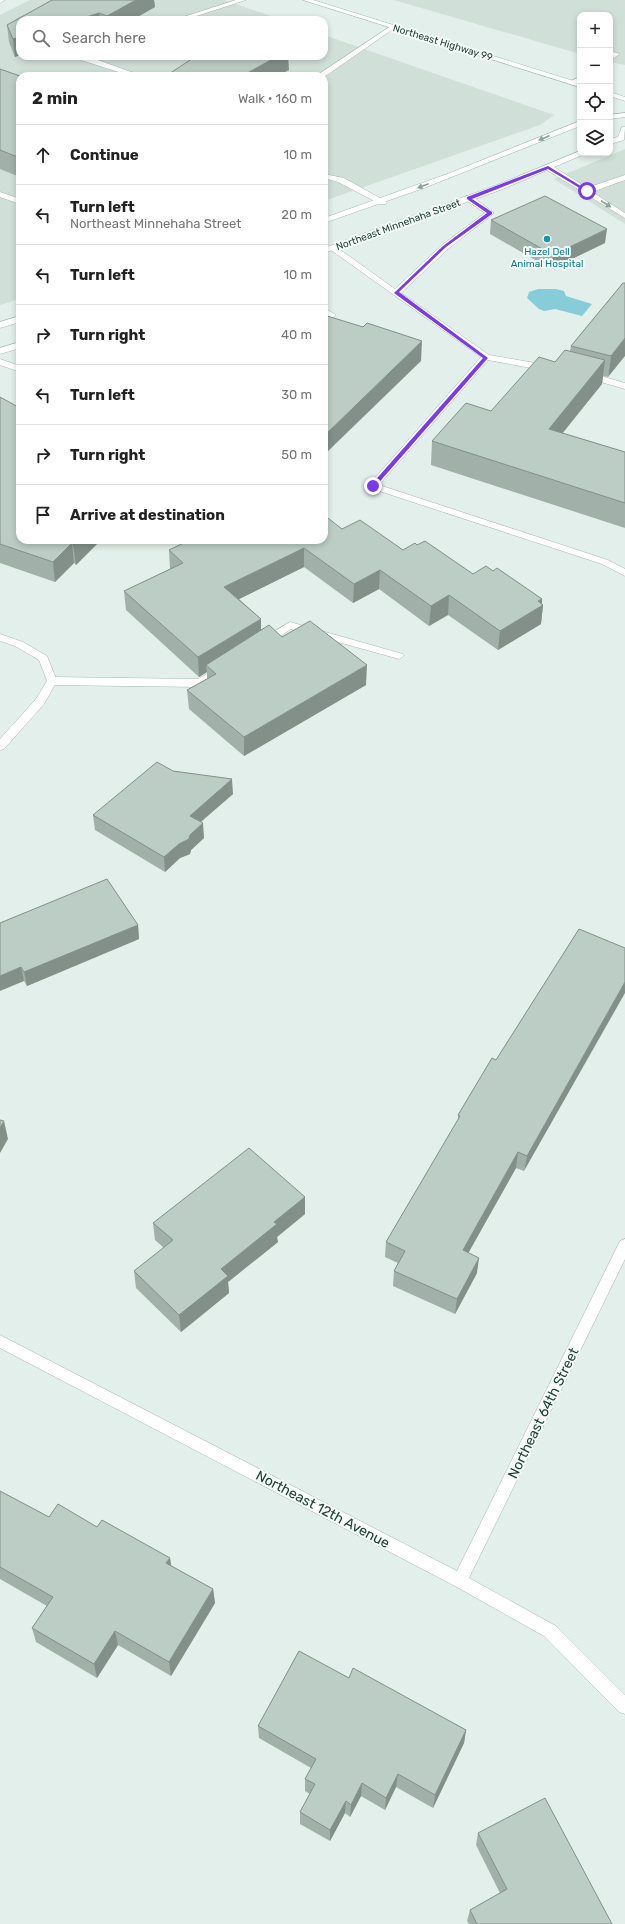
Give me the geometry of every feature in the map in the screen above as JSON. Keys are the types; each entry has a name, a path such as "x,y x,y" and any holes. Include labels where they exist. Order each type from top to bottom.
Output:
{"main road":[{"path":"190,16 243,0"},
{"name":"Northeast Highway 99","path":"306,0 577,82"},
{"path":"326,72 393,27"},
{"path":"90,60 126,72"},
{"path":"613,95 625,99"},
{"path":"613,117 625,115"},
{"path":"328,220 383,202 492,160 577,124"},
{"path":"613,141 621,138 625,130"},
{"name":"Northeast Minnehaha Street","path":"328,250 469,198 577,155"},
{"path":"548,167 625,216"},
{"path":"587,191 625,176"},
{"path":"328,177 340,180 383,202"},
{"path":"0,194 16,200"},
{"path":"396,293 444,246 490,213 469,198"},
{"path":"328,226 334,218"},
{"path":"328,250 396,293 486,358 555,369"},
{"path":"0,325 16,320"},
{"path":"0,351 16,346"},
{"path":"486,358 373,486 605,562 625,573"},
{"path":"0,362 16,368"},
{"path":"578,373 625,386"},
{"path":"258,646 290,625 399,656"},
{"path":"0,637 18,644 44,658 52,681"},
{"path":"52,681 200,684 232,662"},
{"path":"0,746 40,701 52,681"},
{"name":"Northeast 64th Street","path":"460,1581 625,1245"},
{"name":"Northeast 12th Avenue","path":"0,1341 460,1581 550,1631 625,1706"}],"shaded area":[{"path":"30,0 224,0 270,16 16,16 16,60 328,60 328,36 554,115 540,125 328,200 328,72 16,72 16,300 0,305 0,15"},
{"path":"394,0 625,0 625,65 613,63 613,12 577,12 577,53"},
{"path":"625,149 625,224 554,179 608,156 613,156 613,154"}],"water":[{"path":"538,289 556,289 564,291 566,296 592,304 582,316 555,309 544,311 539,309 527,298 529,292"}],"building":[{"path":"52,0 136,0 107,16 99,13 90,16 23,16"},
{"path":"16,20 16,38 13,39 7,25"},
{"path":"190,60 271,60 249,72 172,72"},
{"path":"0,69 16,75 16,156 0,150"},
{"path":"545,196 607,229 553,255 491,220"},
{"path":"623,283 625,283 625,338 611,356 571,346"},
{"path":"328,316 363,327 367,323 422,341 328,432"},
{"path":"565,350 605,360 549,429 625,452 625,503 432,441 466,403 491,411 539,357 555,362"},
{"path":"0,397 16,406 16,544 71,544 53,562 0,544"},
{"path":"328,518 342,529 360,520 403,550 415,543 417,545 425,541 473,574 486,566 493,571 497,568 542,599 538,601 543,605 500,631 449,595 431,606 380,570 354,584 304,548 224,587 261,619 198,657 124,591 183,563 169,550 182,544 328,544"},
{"path":"310,621 367,665 244,737 187,690 216,674 206,665 269,625 282,637"},
{"path":"157,762 173,771 232,779 190,816 203,823 190,835 189,839 179,844 164,857 93,815"},
{"path":"107,879 138,925 24,972 21,967 0,976 0,923"},
{"path":"579,929 625,948 625,982 527,1156 518,1152 463,1250 479,1258 457,1299 394,1271 405,1251 386,1242 460,1116 458,1115 492,1058 496,1060"},
{"path":"0,1120 4,1121 0,1128"},
{"path":"249,1148 305,1197 274,1222 277,1224 221,1269 228,1276 179,1315 134,1271 173,1240 153,1223"},
{"path":"0,1491 49,1517 58,1504 97,1527 102,1520 170,1558 166,1563 213,1589 169,1662 115,1631 94,1664 32,1628 53,1597 0,1567"},
{"path":"299,1651 349,1678 353,1668 466,1730 435,1795 398,1774 386,1798 362,1783 351,1805 346,1801 330,1830 300,1812 315,1784 305,1779 316,1759 258,1726"},
{"path":"545,1798 612,1924 477,1924 470,1910 507,1889 478,1833"}],"place":[{"name":"Hazel Dell Animal Hospital","path":"547,239"}],"route":[{"path":"373,486 486,358 396,293 444,246 490,213 469,198 548,167 587,191"}]}
